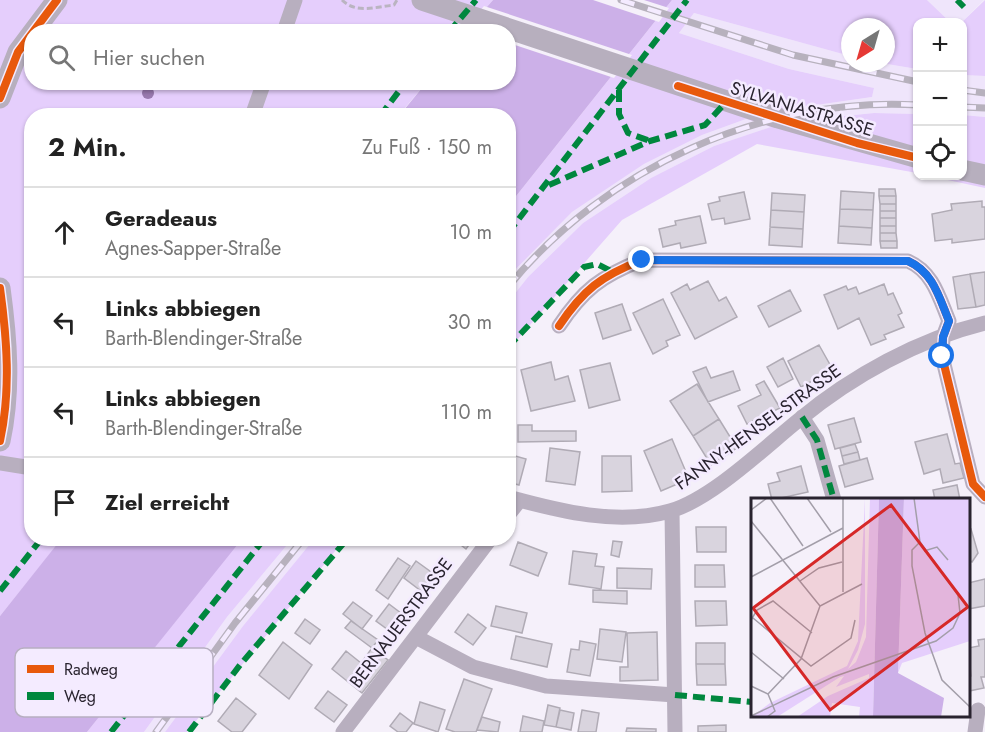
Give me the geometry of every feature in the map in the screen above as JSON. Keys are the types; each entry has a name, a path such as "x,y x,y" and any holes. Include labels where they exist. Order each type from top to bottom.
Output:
{"street":[{"path":"39,24 57,0"},
{"path":"287,24 295,0"},
{"name":"SYLVANIASTRASSE","path":"422,0 493,24"},
{"name":"SYLVANIASTRASSE","path":"516,32 846,140 913,157"},
{"path":"0,98 18,52 24,44"},
{"path":"255,108 261,90"},
{"path":"967,171 985,176"},
{"path":"559,327 592,285 613,272 642,260 908,261 921,267 929,276 949,321 943,337 942,356 973,484 985,497"},
{"path":"0,288 6,352 7,408 0,441"},
{"name":"FANNY-HENSEL-STRASSE","path":"516,499 576,513 621,517 672,511 701,496 736,471 802,417 856,379 900,355 985,323"},
{"path":"802,417 817,440 833,498"},
{"path":"0,464 24,467"},
{"path":"672,511 675,732"},
{"name":"BERNAUERSTRASSE","path":"343,732 485,546"},
{"path":"416,637 473,667 546,686 675,695"},
{"path":"975,732 977,710"}],"path":[{"path":"342,0 350,8 363,9 393,5 397,0"}],"shaded area":[{"path":"0,0 493,0 472,24 24,24 24,90 420,90 405,108 24,108 24,546 56,546 0,616"},
{"path":"493,0 672,0 516,196 516,108 406,108 420,90 516,90 516,24 472,24"},
{"path":"672,0 927,0 946,18 913,18 913,68 895,65 895,18 841,18 841,54 694,13 679,33 789,69 874,88 872,97 795,108 825,118 874,113 913,114 913,172 757,144 622,220 516,341 516,292 528,277 583,223 651,178 714,146 771,127 746,119 702,135 644,164 572,212 516,269 516,196"},
{"path":"927,0 984,0 966,18 946,18"},
{"path":"985,0 985,76 967,75 966,18"},
{"path":"694,13 841,54 841,72 895,72 895,65 913,68 913,114 874,113 825,118 793,108 872,97 874,88 789,69 679,33"},
{"path":"967,75 985,76 985,117 967,115"},
{"path":"967,115 985,117 985,188 948,180 967,180"},
{"path":"746,119 772,127 714,146 651,178 583,223 528,277 516,292 516,269 572,212 644,164 702,135"},
{"path":"56,546 236,546 154,648 15,648 15,717 99,717 87,732 0,732 0,616"},
{"path":"236,546 286,546 227,617 205,648 154,648"},
{"path":"286,546 308,546 213,667 213,648 205,648 227,617"},
{"path":"308,546 339,546 213,700 213,667"},
{"path":"99,717 155,717 144,732 87,732"},
{"path":"155,717 176,717 165,732 144,732"},
{"path":"176,717 199,717 187,732 165,732"}],"pier":[{"path":"593,0 644,0 669,8 659,22"},
{"path":"484,6 632,55 614,78 516,45 516,24 469,24"}],"building":[{"path":"879,189 895,189 896,196 879,196"},
{"path":"841,191 874,193 873,210 840,209"},
{"path":"744,192 750,219 725,224 724,218 712,220 708,204 720,201 719,197"},
{"path":"772,193 805,195 804,212 771,210"},
{"path":"879,196 896,196 896,204 880,204"},
{"path":"982,201 982,207 985,207 985,239 952,243 952,239 935,241 932,214 952,210 951,204"},
{"path":"880,204 896,204 896,211 880,211"},
{"path":"840,209 873,210 872,228 839,226"},
{"path":"771,210 804,212 803,229 770,227"},
{"path":"880,211 896,211 896,218 880,218"},
{"path":"700,216 706,243 681,248 680,243 663,247 659,229 676,225 675,221"},
{"path":"880,218 896,218 896,226 880,226"},
{"path":"839,226 872,228 871,245 838,243"},
{"path":"880,226 896,226 896,233 880,233"},
{"path":"770,227 803,229 802,247 769,245"},
{"path":"880,233 896,233 897,241 880,241"},
{"path":"880,241 897,241 897,248 881,248"},
{"path":"985,272 985,305 976,307 970,274"},
{"path":"970,274 976,307 958,309 953,277"},
{"path":"708,281 719,301 726,297 737,317 695,339 671,293 687,284 690,290"},
{"path":"884,284 888,295 893,293 902,313 898,315 904,327 884,335 886,339 871,345 859,318 838,329 824,295 846,286 848,290 856,287 859,294"},
{"path":"790,290 801,311 769,327 758,306"},
{"path":"663,299 680,335 666,341 668,346 653,354 633,313"},
{"path":"622,304 631,330 603,339 595,313"},
{"path":"819,345 833,370 801,387 788,361"},
{"path":"783,358 793,379 778,387 767,367"},
{"path":"551,362 555,380 568,376 575,401 531,411 521,370"},
{"path":"610,363 620,400 589,408 580,370"},
{"path":"706,367 711,378 733,371 740,390 708,402 693,372"},
{"path":"764,381 780,408 747,424 738,406 761,395 756,385"},
{"path":"697,384 719,419 693,436 670,401"},
{"path":"854,418 861,442 835,449 828,425"},
{"path":"719,419 737,448 711,465 693,436"},
{"path":"518,425 532,425 532,431 576,431 576,441 518,442"},
{"path":"947,434 955,464 960,463 964,478 943,483 940,469 924,474 915,442"},
{"path":"672,439 689,479 661,491 644,451"},
{"path":"855,444 858,452 842,456 840,448"},
{"path":"550,448 580,452 575,485 546,481"},
{"path":"858,452 860,460 844,464 842,456"},
{"path":"516,456 526,459 519,485 516,484"},
{"path":"602,456 631,456 632,491 602,492"},
{"path":"867,458 873,479 845,487 839,466"},
{"path":"801,466 808,492 772,498 768,484 780,481 777,473"},
{"path":"957,485 960,498 935,498 933,490"},
{"path":"696,527 726,527 726,552 697,552"},
{"path":"970,529 978,553 972,562 970,561"},
{"path":"613,541 622,542 619,557 611,555"},
{"path":"518,542 547,553 538,576 510,565"},
{"path":"573,551 597,554 595,566 604,567 601,589 569,584"},
{"path":"398,558 410,566 388,599 376,590"},
{"path":"416,561 438,577 425,594 404,578"},
{"path":"695,565 724,565 725,587 695,587"},
{"path":"617,568 652,569 651,589 617,588"},
{"path":"985,579 985,606 970,609 970,583"},
{"path":"593,590 627,591 627,604 593,602"},
{"path":"695,601 726,601 727,625 696,626"},
{"path":"353,602 372,616 362,629 343,614"},
{"path":"389,604 410,620 398,637 376,621"},
{"path":"496,606 527,613 522,633 491,626"},
{"path":"468,614 486,628 473,645 455,632"},
{"path":"305,619 320,630 310,644 295,633"},
{"path":"351,621 378,640 372,648 345,628"},
{"path":"600,629 626,632 622,662 597,659"},
{"path":"657,632 658,680 620,681 620,667 628,667 627,633"},
{"path":"516,636 552,644 547,667 511,659"},
{"path":"985,639 985,677 981,677 984,688 970,691 970,648 979,646 978,640"},
{"path":"580,641 596,644 590,676 567,672 571,649 579,650"},
{"path":"283,642 312,665 289,699 259,675"},
{"path":"696,643 725,643 725,664 696,664"},
{"path":"372,648 388,660 362,693 332,669 346,651 361,663"},
{"path":"696,664 725,664 726,685 697,685"},
{"path":"464,679 492,689 476,732 455,732 446,729"},
{"path":"328,691 347,705 334,722 315,708"},
{"path":"236,698 256,714 242,732 232,732 218,721"},
{"path":"420,702 445,710 438,732 414,724"},
{"path":"548,705 560,708 556,727 544,725"},
{"path":"560,710 574,713 571,730 556,727"},
{"path":"582,710 599,713 596,732 578,732"},
{"path":"400,713 413,723 406,732 398,732 390,726"},
{"path":"523,716 544,721 542,732 520,732"},
{"path":"482,717 500,722 498,732 477,730"},
{"path":"726,725 726,732 698,732 698,726"},
{"path":"627,728 656,729 656,732 626,732"}],"railway":[{"path":"621,0 793,55 913,81"},
{"path":"967,91 985,93"},
{"path":"516,278 547,245 591,207 640,175 692,148 746,127 803,113 860,105 913,105"},
{"path":"967,107 985,108"},
{"path":"213,653 298,546"},
{"path":"156,732 167,717"}],"marked path":[{"path":"456,24 476,0"},
{"path":"516,223 687,0"},
{"path":"957,0 964,7"},
{"path":"386,108 400,90"},
{"path":"619,90 619,114 628,133 650,141"},
{"path":"549,185 650,141 705,125 727,101"},
{"path":"516,339 584,267 597,264 613,272"},
{"path":"802,417 817,440 833,498"},
{"path":"0,591 36,546"},
{"path":"178,648 259,546"},
{"path":"213,700 240,665 341,546"},
{"path":"675,695 751,702"},
{"path":"111,732 123,717"},
{"path":"189,732 200,717"}],"cycle path":[{"path":"39,24 57,0"},
{"path":"0,98 18,52 24,44"},
{"path":"678,86 857,143 913,157"},
{"path":"559,326 576,303 604,278 642,260 908,261 929,278 949,321 943,337 942,356 973,484 985,497"},
{"path":"0,288 7,364 6,403 0,441"}],"route":[{"path":"642,260 908,261 921,267 929,276 949,321 943,337 942,356"}]}
